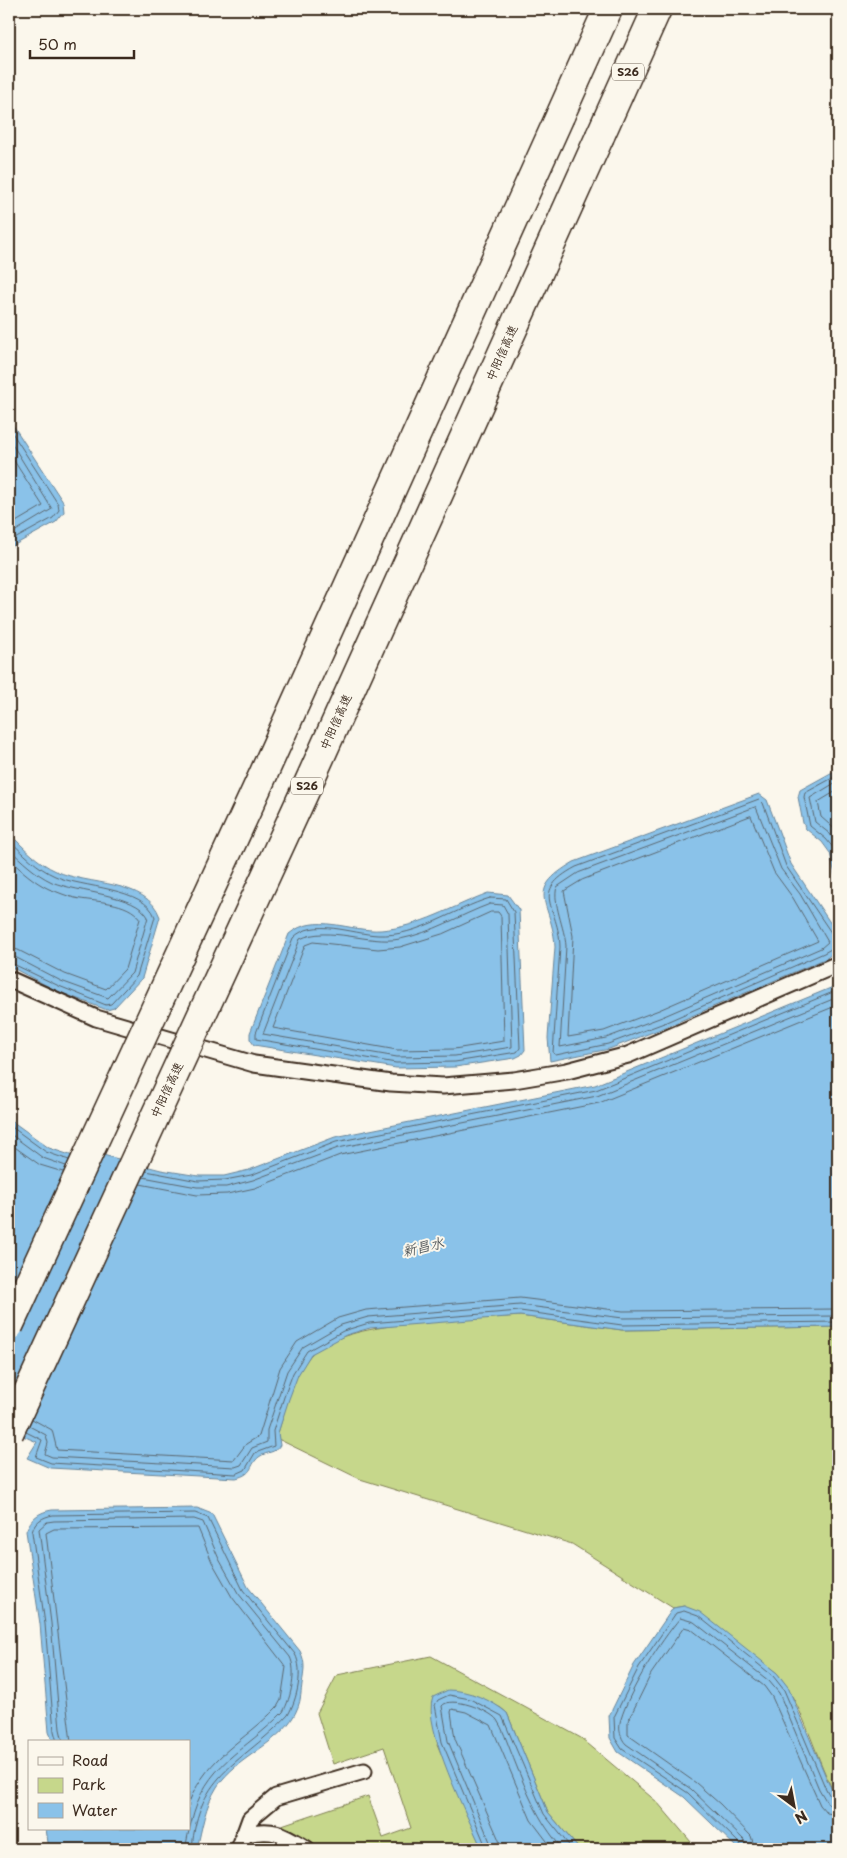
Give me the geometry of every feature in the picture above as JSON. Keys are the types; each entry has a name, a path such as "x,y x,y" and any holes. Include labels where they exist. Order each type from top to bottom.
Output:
{"highway":[{"path":"9,1326 263,775 608,9"},
{"name":"中阳信高速","path":"9,1433 304,793 657,9"}],"street":[{"path":"9,979 96,1018 254,1064 392,1083 442,1086 514,1080 567,1071 613,1059 658,1043 838,964"},
{"path":"241,1842 250,1818 276,1797 364,1771"},
{"path":"241,1842 275,1832 283,1834 307,1849"}],"green space":[{"path":"520,1316 622,1330 838,1327 838,1800 796,1703 777,1673 684,1606 673,1608 572,1544 360,1479 278,1439 287,1403 299,1373 310,1356 326,1344 349,1335 377,1328 441,1321"},
{"path":"431,1656 581,1738 657,1802 697,1849 579,1849 548,1812 507,1713 501,1708 472,1694 437,1744 482,1849 245,1849 247,1841 270,1829 368,1796 383,1838 411,1828 384,1747 333,1764 317,1713 337,1675"}],"water":[{"path":"9,419 63,502 64,512 56,522 9,548"},
{"path":"838,769 838,887 830,853 822,842 806,829 798,797 800,790"},
{"path":"759,794 767,800 791,864 837,933 837,949 827,958 666,1027 609,1049 550,1061 548,1038 555,947 544,899 545,890 549,882 558,872 574,862"},
{"path":"9,833 25,849 49,868 69,876 115,885 130,890 143,896 153,905 160,917 142,978 114,1008 107,1010 57,991 9,966"},
{"path":"488,893 508,895 519,910 525,1050 521,1055 515,1058 455,1067 396,1068 254,1045 250,1039 250,1033 289,934 310,924 333,924 369,930 395,928 423,920"},
{"name":"新昌水","path":"838,985 838,1327 622,1330 520,1316 370,1328 346,1335 311,1354 298,1375 289,1399 278,1433 280,1445 276,1450 259,1457 249,1472 236,1478 50,1468 27,1458 37,1442 9,1430 9,1119 49,1148 73,1156 99,1154 161,1170 199,1176 224,1176 249,1170 335,1137 595,1085"},
{"path":"197,1508 212,1514 248,1587 300,1651 304,1667 298,1707 292,1719 272,1740 236,1766 217,1787 207,1809 197,1849 49,1849 46,1830 190,1830 190,1740 52,1740 49,1732 40,1624 26,1531 36,1516 52,1510"},
{"path":"684,1606 700,1612 777,1673 788,1687 829,1784 838,1800 838,1849 738,1849 684,1797 618,1752 610,1738 609,1716 634,1665 673,1608"},
{"path":"448,1690 456,1690 479,1697 507,1713 548,1812 579,1849 482,1849 448,1773 434,1729 431,1711 433,1697"}]}
